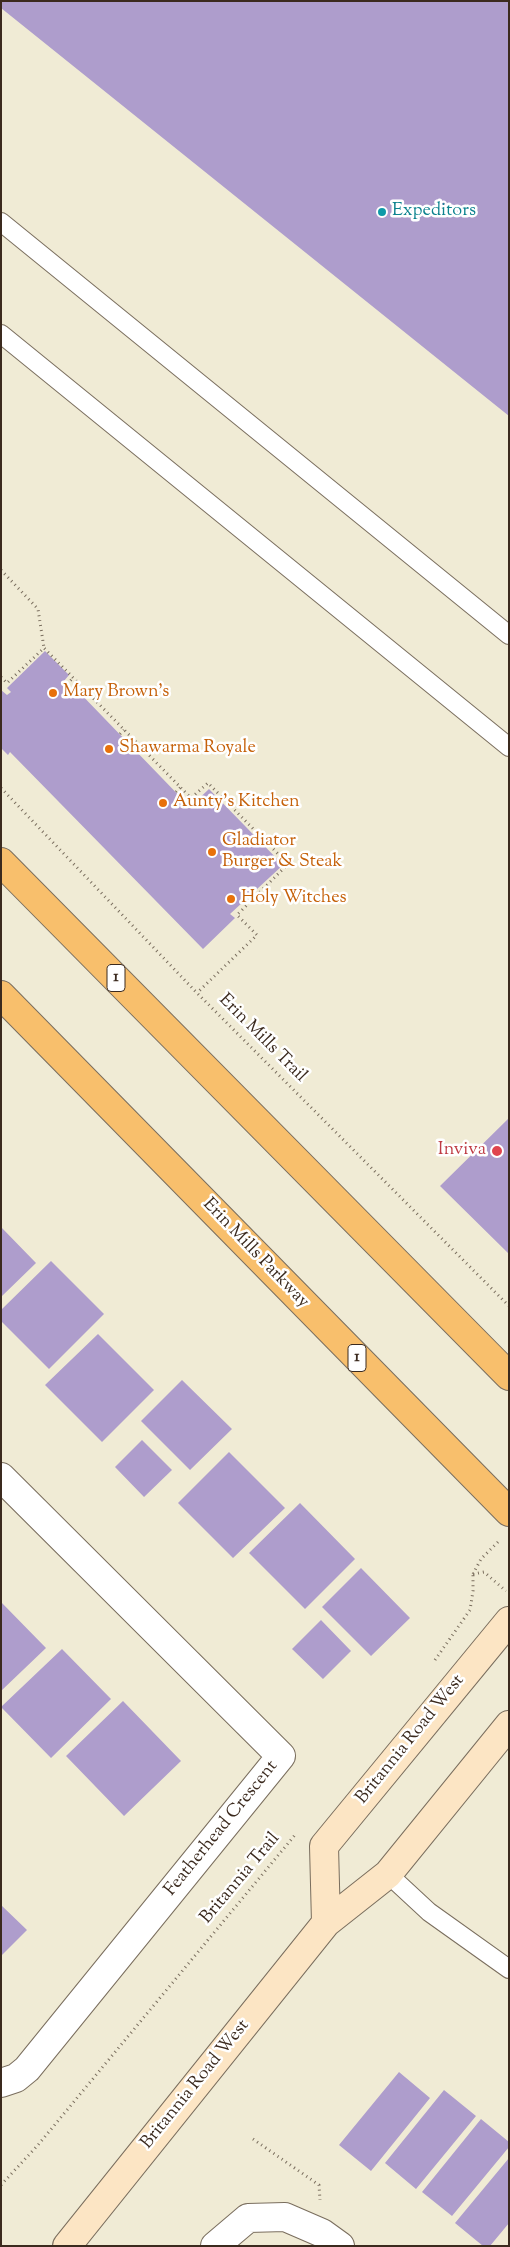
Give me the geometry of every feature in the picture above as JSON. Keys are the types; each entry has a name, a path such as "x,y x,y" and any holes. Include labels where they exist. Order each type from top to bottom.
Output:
{"main road":[{"name":"1","path":"1,862 509,1376"},
{"name":"Erin Mills Parkway","path":"1,995 505,1525"},
{"name":"Britannia Road West","path":"326,1924 324,1846 509,1621"},
{"name":"Britannia Road West","path":"66,2246 326,1924 388,1874 509,1725"}],"street":[{"name":"Featherhead Crescent","path":"1,1477 281,1756 27,2069 16,2078 1,2083"},
{"path":"215,2246 248,2218 285,2217 331,2239"}],"lane":[{"path":"1,222 509,635"},
{"path":"1,334 509,747"},
{"path":"388,1874 429,1912 509,1969"}],"path":[{"path":"1,570 38,609 44,648 73,678 191,798 208,782 246,824 288,864 237,914 257,935 197,993"},
{"path":"1,677 7,683 44,648"},
{"path":"67,684 73,678"},
{"path":"120,734 124,730"},
{"path":"176,792 181,787"},
{"name":"Erin Mills Trail","path":"1,788 197,993 509,1306"},
{"path":"433,1663 470,1610 473,1574 481,1559 505,1525"},
{"path":"473,1574 484,1572 509,1593"},
{"name":"Britannia Trail","path":"1,2185 38,2145 300,1829"},
{"path":"253,2139 319,2186 331,2239"}],"building":[{"name":"Expeditors","path":"1,1 509,1 509,416 1,8"},
{"path":"45,651 69,675 64,681 73,690 75,688 190,807 209,789 283,865 230,914 235,918 203,949 10,752 8,755 1,748 1,690 7,695 11,692 7,688"},
{"path":"509,1118 509,1254 440,1186"},
{"path":"1,1227 36,1263 1,1297"},
{"path":"51,1261 104,1314 49,1369 1,1321 1,1310"},
{"path":"98,1334 154,1390 102,1442 45,1385"},
{"path":"182,1380 232,1429 190,1470 141,1421"},
{"path":"142,1440 172,1470 144,1497 115,1467"},
{"path":"229,1452 285,1508 233,1558 178,1503"},
{"path":"300,1503 355,1559 305,1609 249,1553"},
{"path":"361,1568 410,1618 371,1656 322,1607"},
{"path":"1,1602 46,1648 1,1691"},
{"path":"321,1620 351,1651 323,1679 292,1649"},
{"path":"62,1649 111,1699 51,1758 1,1707"},
{"path":"123,1701 181,1761 124,1816 66,1756"},
{"path":"1,1905 27,1930 1,1956"},
{"path":"399,2072 430,2098 371,2171 339,2145"},
{"path":"444,2090 476,2116 416,2189 385,2163"},
{"path":"481,2119 509,2142 509,2147 452,2216 422,2192"},
{"path":"509,2158 509,2223 490,2246 483,2246 455,2223"}],"place":[{"name":"Expeditors","path":"382,212"},
{"name":"Mary Brown's","path":"53,693"},
{"name":"Shawarma Royale","path":"109,749"},
{"name":"Aunty's Kitchen","path":"163,803"},
{"name":"Gladiator Burger & Steak","path":"212,852"},
{"name":"Holy Witches","path":"231,899"},
{"name":"Inviva","path":"497,1151"}]}
